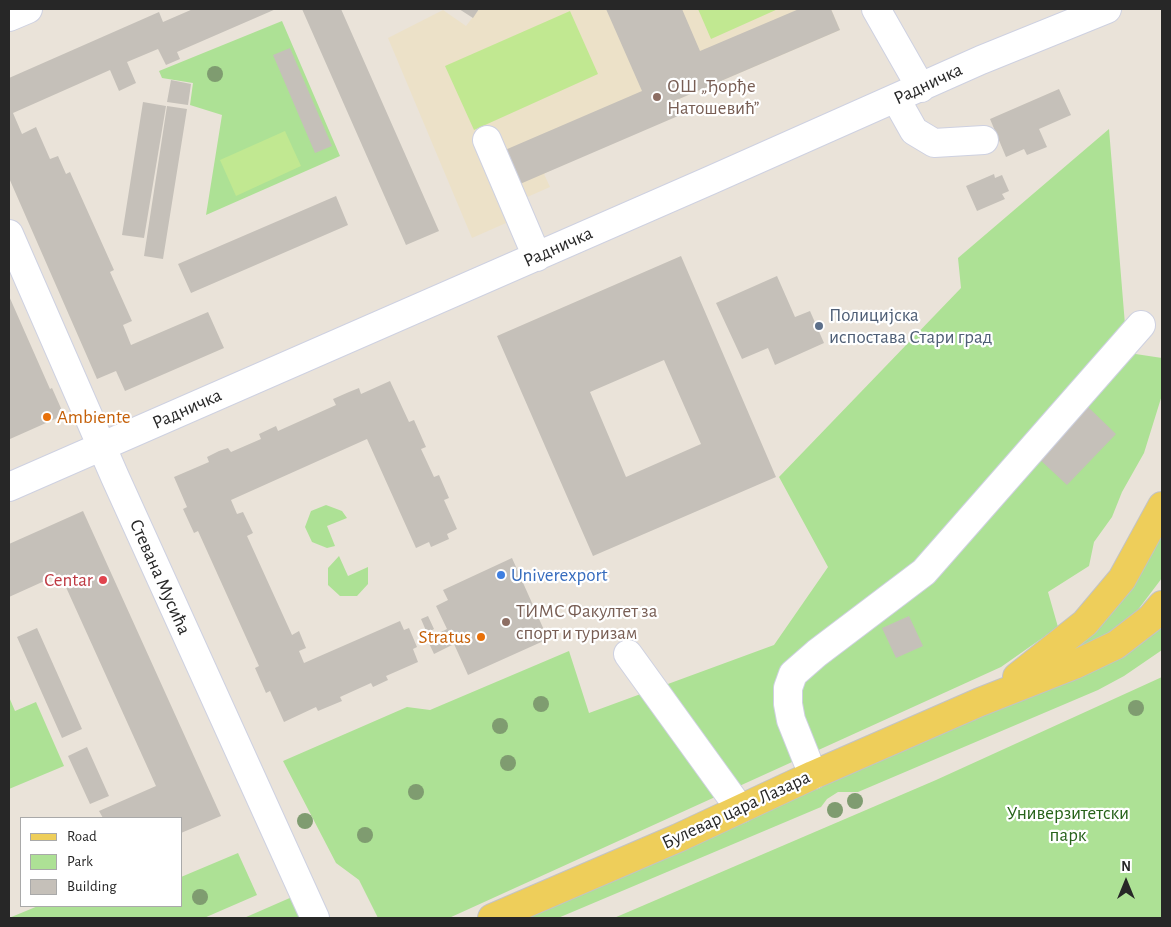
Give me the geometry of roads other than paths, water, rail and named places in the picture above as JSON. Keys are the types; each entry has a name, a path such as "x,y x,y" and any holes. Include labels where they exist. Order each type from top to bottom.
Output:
{"main road":[{"name":"Булевар цара Лазара","path":"980,702 1037,662 1085,623 1122,579 1152,528 1162,506"},
{"name":"Булевар цара Лазара","path":"492,918 980,702 1074,665 1116,645 1151,618 1162,605"}],"street":[{"path":"9,17 28,9"},
{"path":"876,9 921,88"},
{"name":"Радничка","path":"9,487 537,257 981,60 1107,9"},
{"path":"896,99 914,131 934,143 984,140"},
{"path":"487,140 537,257"},
{"name":"Стевана Мусића","path":"9,234 102,446 315,918"},
{"path":"813,775 790,712 788,688 793,674 817,653 924,572 1141,325"},
{"path":"628,654 740,809"}],"place":[{"name":"ОШ „Ђорђе Натошевић”","path":"657,97"},
{"name":"Полицијска испостава Стари град","path":"819,326"},
{"name":"Ambiente","path":"47,417"},
{"name":"Univerexport","path":"501,575"},
{"name":"Centar","path":"103,580"},
{"name":"ТИМС Факултет за спорт и туризам","path":"506,622"},
{"name":"Stratus","path":"481,637"}],"park label":[{"name":"Универзитетски парк","path":"1068,824"}]}
